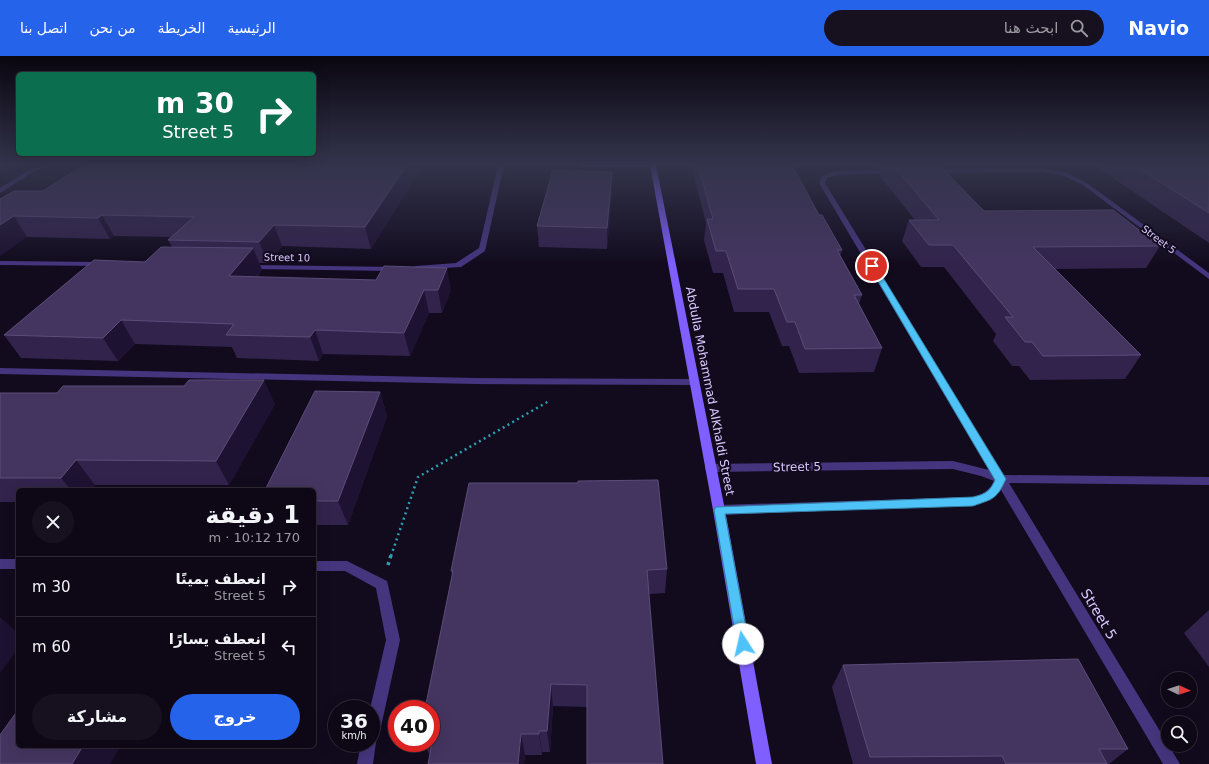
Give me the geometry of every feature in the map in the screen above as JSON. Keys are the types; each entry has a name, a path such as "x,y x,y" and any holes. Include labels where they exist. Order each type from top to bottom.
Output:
{"street":[{"name":"Street 10","path":"239,266 407,269 458,265 482,249 494,198"},
{"name":"Abdulla Mohammad AlKhaldi Street","path":"659,198 719,510 764,764"},
{"name":"Street 5","path":"831,198 1172,764"},
{"name":"Street 5","path":"1104,198 1209,277"},
{"path":"0,263 112,264"},
{"path":"0,371 476,381 695,382"},
{"name":"Street 5","path":"710,468 953,465 983,472 1001,479 1209,481"},
{"path":"719,510 973,502 986,498 995,491 1001,479"},
{"path":"0,564 16,564"},
{"path":"316,566 347,566 382,585 392,640 379,700"},
{"path":"365,764 367,752"}],"path":[{"path":"382,585 418,477 584,381"}],"building":[{"path":"385,198 365,227 274,225 259,242 168,240 194,217 102,215 98,218 14,216 0,225 0,199"},
{"path":"545,198 610,198 607,228 537,226"},
{"path":"707,198 810,198 819,215 822,215 842,250 837,250 862,295 854,295 882,348 805,349 795,322 787,322 774,289 738,289 726,251 716,251 707,219 713,219"},
{"path":"921,198 971,198 984,211 1113,210 1160,246 1033,247 1141,355 1043,356 1032,342 1025,342 1005,317 1013,317 953,245 929,245 909,220 939,220"},
{"path":"1185,198 1209,198 1209,213"},
{"path":"161,247 253,248 229,276 376,280 384,266 447,268 438,290 424,290 404,333 315,330 310,337 226,335 234,324 121,320 103,338 4,335 94,260 145,262"},
{"path":"189,380 264,380 216,461 76,460 61,478 0,478 0,393 57,393 63,386 184,386"},
{"path":"315,391 380,392 338,501 316,501 316,488 266,488"},
{"path":"658,480 667,569 647,570 663,764 587,764 587,685 551,684 547,731 539,731 539,734 521,734 518,764 428,764 430,752 440,752 440,700 427,700 469,483 578,483 578,481"},
{"path":"1078,659 1128,749 1099,749 1107,764 1006,764 1002,756 870,757 843,665"},
{"path":"16,713 16,748 82,748 72,764 0,764 0,735"}],"route":[{"path":"743,644 719,510 973,502 986,498 995,491 1001,479 872,266"}]}
